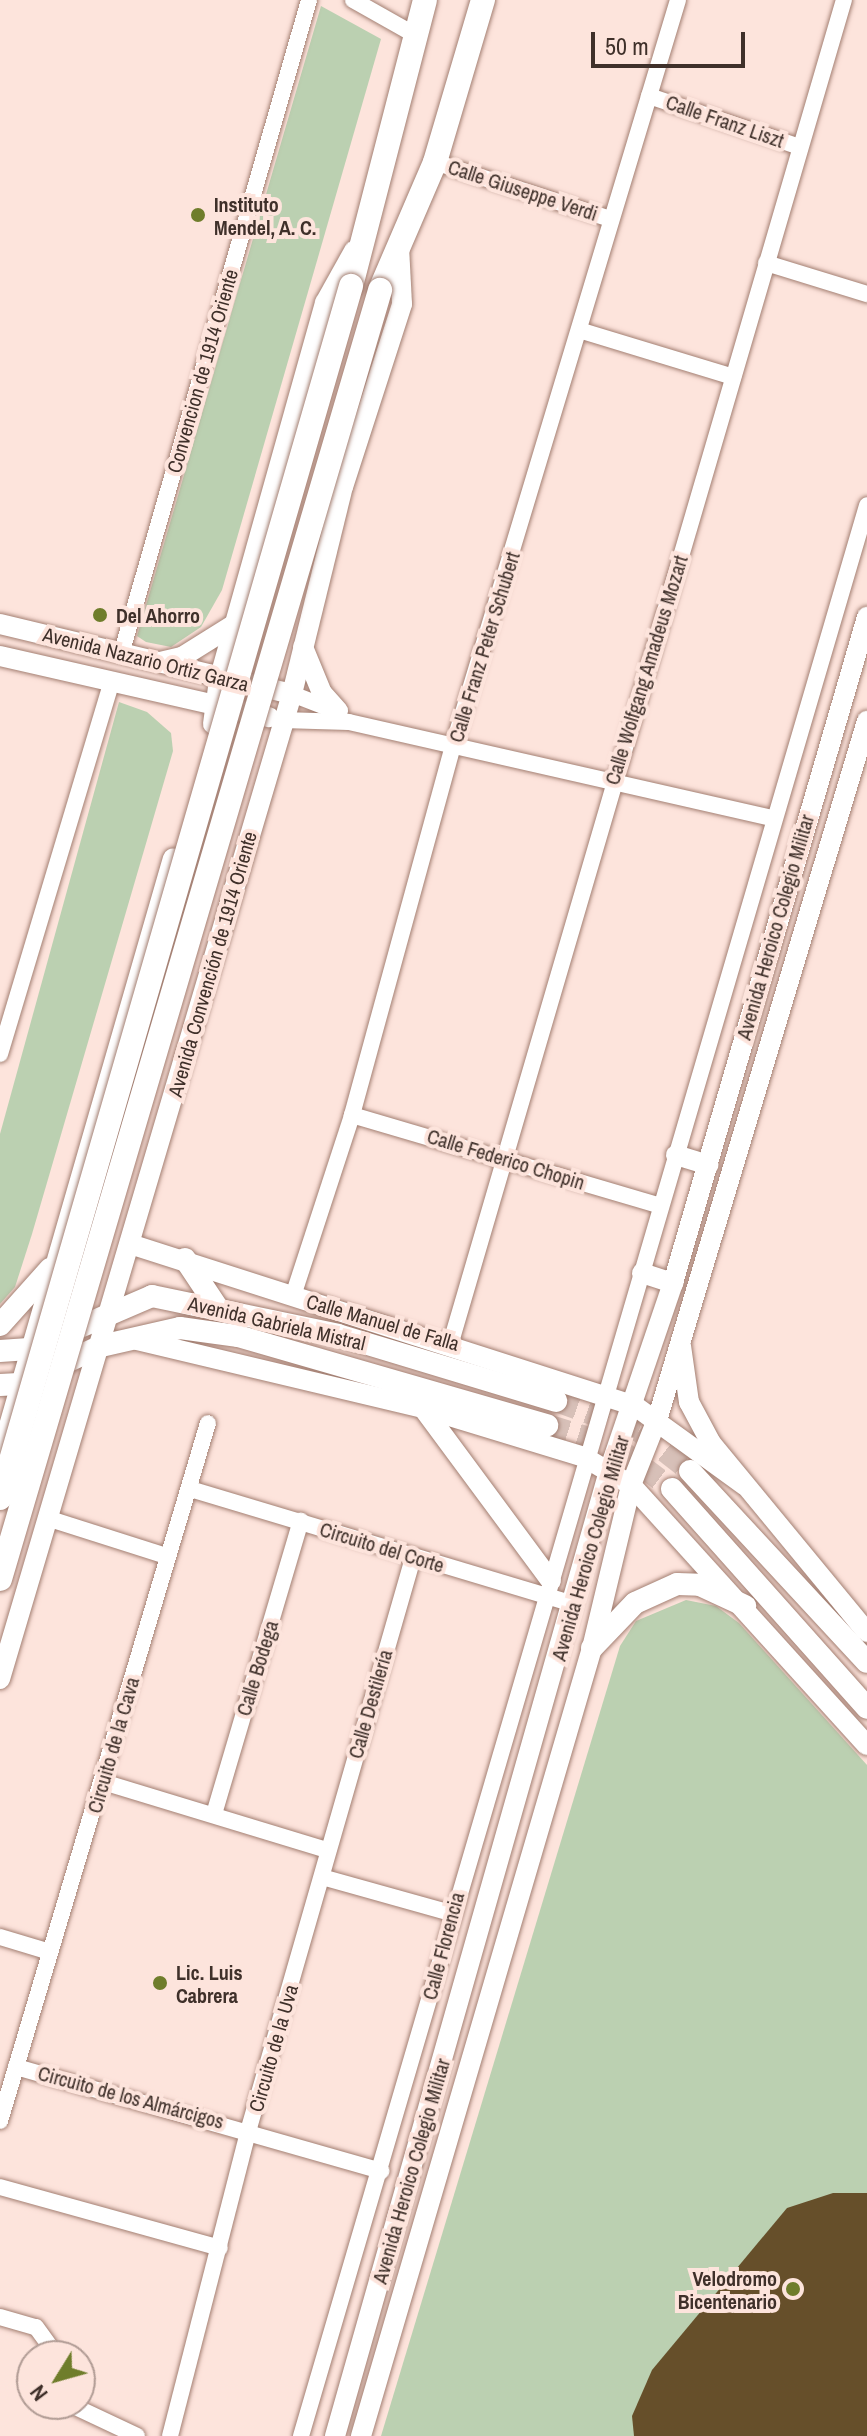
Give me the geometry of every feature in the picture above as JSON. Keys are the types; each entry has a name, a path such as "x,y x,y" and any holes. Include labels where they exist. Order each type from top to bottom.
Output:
{"main road":[{"path":"0,1498 351,286 360,239 425,0"},
{"name":"Avenida Convención de 1914 Oriente","path":"0,1579 380,290 435,162 483,0"},
{"path":"185,1259 217,1307"},
{"path":"0,1325 50,1269"},
{"name":"Avenida Gabriela Mistral","path":"0,1351 29,1349 152,1296 217,1307 338,1335 556,1401"},
{"name":"Avenida Gabriela Mistral","path":"10,1385 101,1346 180,1328 238,1336 547,1425"},
{"path":"690,1471 867,1662"},
{"path":"672,1489 867,1708"},
{"path":"592,1648 635,1603 677,1584 700,1585 745,1606"}],"street":[{"name":"Convencion de 1914 Oriente","path":"122,651 309,0"},
{"path":"353,0 415,35"},
{"name":"Calle Franz Peter Schubert","path":"293,1296 352,1115 452,749 582,331 610,219 678,0"},
{"name":"Calle Wolfgang Amadeus Mozart","path":"451,1342 844,0"},
{"name":"Calle Franz Liszt","path":"649,96 800,147"},
{"name":"Calle Giuseppe Verdi","path":"435,162 610,219"},
{"path":"0,1457 10,1385 29,1349 50,1269 219,705 219,680 238,622 325,303 360,239"},
{"name":"Avenida Convención de 1914 Oriente","path":"0,1679 292,694 343,487 402,304 399,245"},
{"path":"766,263 867,294"},
{"path":"582,331 733,377"},
{"name":"Avenida Heroico Colegio Militar","path":"584,1457 607,1395 658,1205 676,1155 772,818 867,505"},
{"name":"Avenida Heroico Colegio Militar","path":"335,2436 609,1471 635,1406 673,1283 867,617"},
{"path":"159,662 182,657 238,622"},
{"name":"Avenida Nazario Ortiz Garza","path":"0,624 122,651 219,680 292,694"},
{"path":"303,647 322,693 344,717"},
{"name":"Avenida Nazario Ortiz Garza","path":"0,656 282,720"},
{"path":"0,1054 112,680"},
{"path":"292,694 344,717 452,749 772,818"},
{"path":"282,720 344,717"},
{"name":"Avenida Heroico Colegio Militar","path":"361,2436 592,1648 631,1485 658,1417 867,721"},
{"name":"Calle Federico Chopin","path":"352,1115 658,1205"},
{"path":"676,1155 708,1165"},
{"name":"Calle Manuel de Falla","path":"130,1244 451,1342 607,1395 658,1417 744,1485"},
{"path":"642,1273 673,1283"},
{"path":"680,1339 689,1402 744,1485 867,1632"},
{"path":"137,1340 423,1408 584,1457 631,1485 745,1606 867,1745"},
{"path":"423,1408 550,1588"},
{"name":"Circuito de la Cava","path":"16,2067 208,1423"},
{"name":"Calle Florencia","path":"301,2436 382,2171 451,1913 550,1588 584,1457"},
{"name":"Circuito del Corte","path":"190,1489 413,1558 550,1588 573,1604"},
{"path":"47,1518 166,1556"},
{"name":"Calle Bodega","path":"214,1814 301,1521"},
{"name":"Calle Destilería","path":"327,1850 413,1558"},
{"path":"103,1782 327,1850"},
{"name":"Circuito de la Uva","path":"170,2436 249,2128 322,1877 327,1850"},
{"path":"322,1877 451,1913"},
{"path":"0,1937 50,1952"},
{"path":"0,2121 16,2067"},
{"name":"Circuito de los Almárcigos","path":"16,2067 249,2128 382,2171"},
{"path":"1,2192 220,2248"},
{"path":"0,2317 36,2327 45,2340"},
{"path":"96,2417 137,2436"}],"green space":[{"path":"321,6 381,39 222,590 201,627 171,647 146,642 137,636"},
{"path":"119,702 147,712 171,733 173,751 32,1234 15,1287 0,1304 0,1134"},
{"path":"686,1600 716,1606 739,1623 867,1765 867,2436 381,2436 620,1646 636,1621"}],"building":[{"name":"Velodromo Bicentenario","path":"833,2193 867,2193 867,2436 634,2436 632,2416 652,2370 787,2208"}],"tunnel":[{"path":"556,1401 639,1431 690,1471"},
{"path":"547,1425 615,1446 672,1489"}],"place":[{"name":"Instituto Mendel, A. C.","path":"198,215"},
{"name":"Del Ahorro","path":"100,615"},
{"name":"Lic. Luis Cabrera","path":"160,1983"},
{"name":"Velodromo Bicentenario","path":"793,2289"}]}
